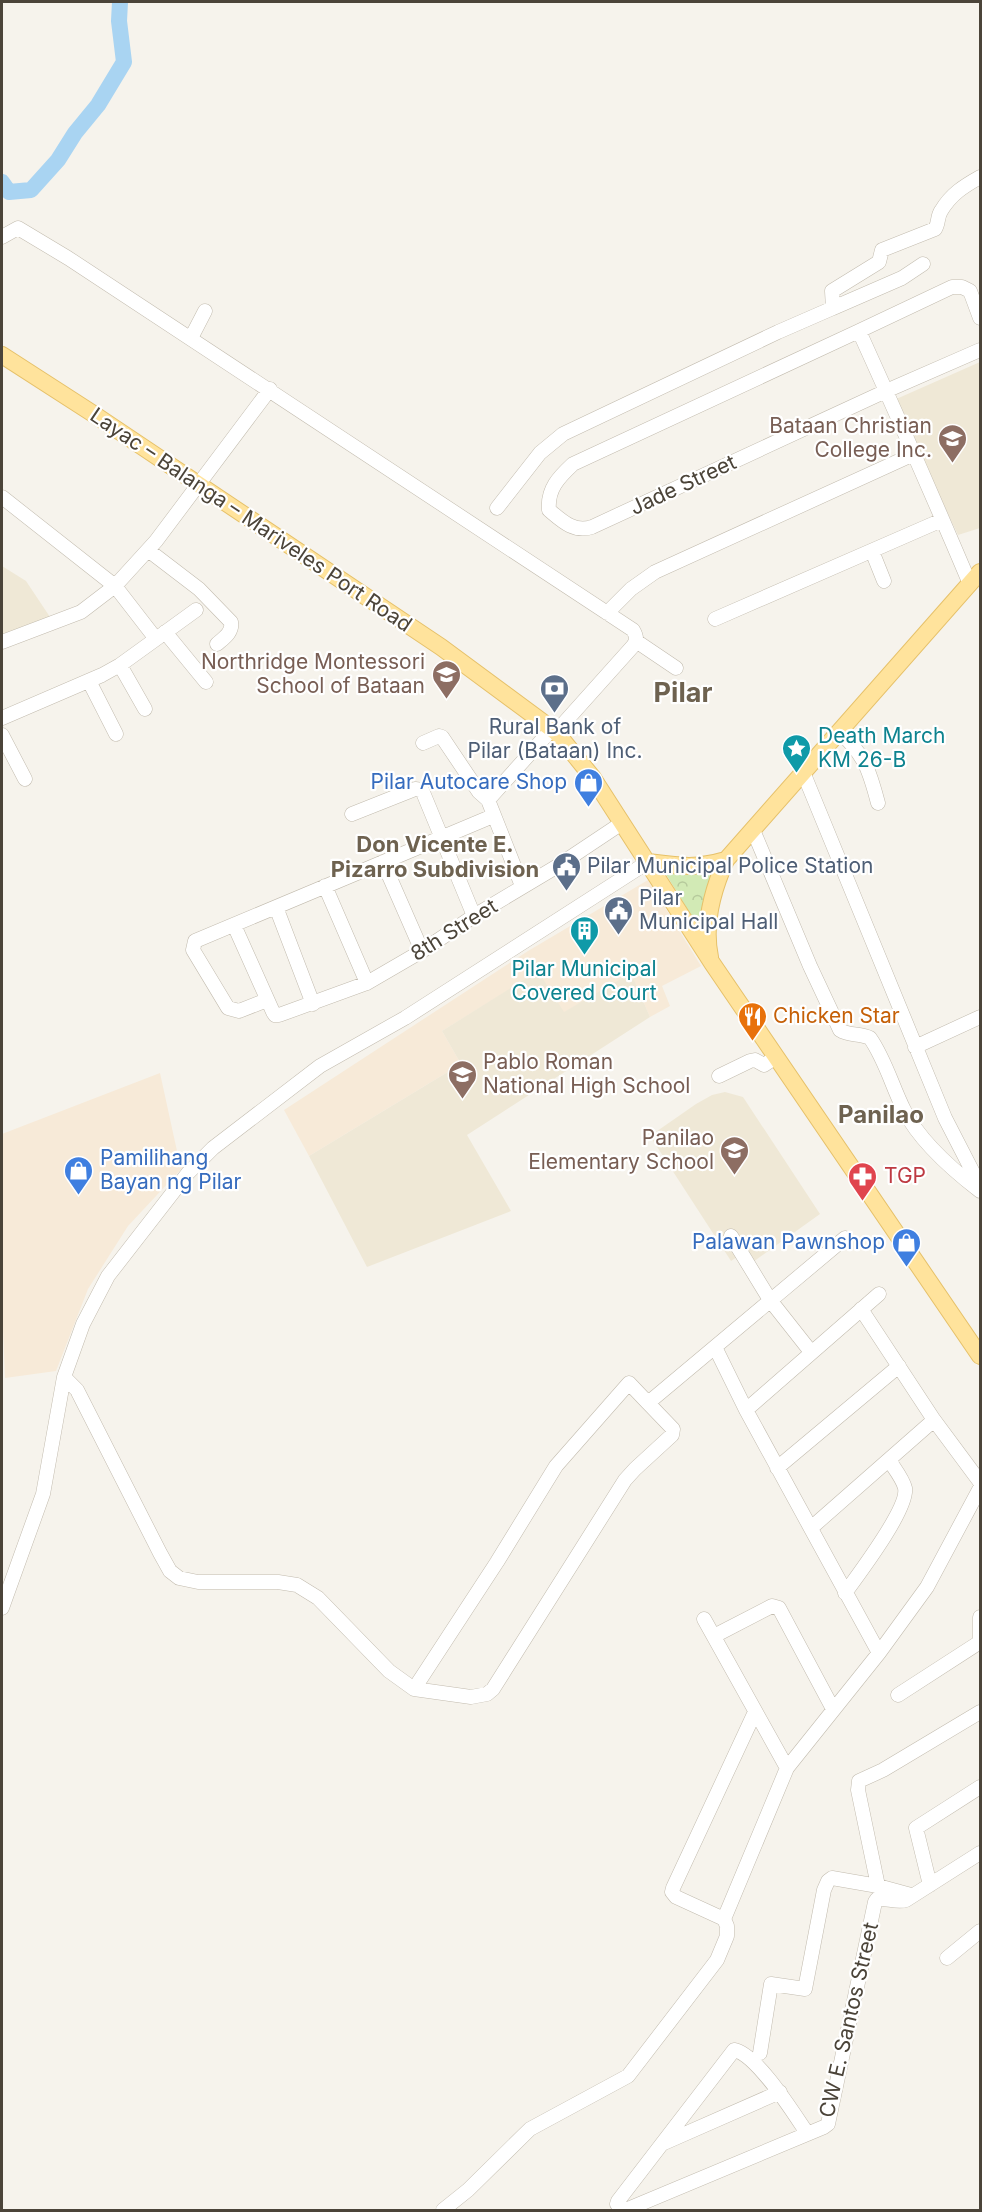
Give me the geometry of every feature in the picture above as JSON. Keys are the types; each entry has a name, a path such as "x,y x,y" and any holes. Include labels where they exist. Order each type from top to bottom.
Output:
{"main road":[{"name":"Layac – Balanga – Mariveles Port Road","path":"2,355 199,484 441,648 554,731 590,774 712,963 980,1353"},
{"path":"712,963 708,949 708,924 714,892 726,860 975,578"},
{"path":"648,862 684,867 706,866 726,860"}],"street":[{"path":"833,308 832,291 879,262 882,250 934,228 938,224 940,213 956,193 967,183 981,177"},
{"path":"2,237 18,228 270,389 633,630 636,641 488,800"},
{"path":"497,508 540,453 563,434 778,332 902,278 923,264"},
{"path":"975,578 942,520 859,331 952,287 962,287 970,291 981,318"},
{"path":"191,338 205,311"},
{"name":"Jade Street","path":"859,331 573,464 552,486 549,510 563,522 583,530 981,350"},
{"path":"2,642 81,612 115,586 148,550 270,389"},
{"path":"607,612 631,589 656,572 914,454"},
{"path":"2,497 115,586 206,682"},
{"path":"715,619 942,520"},
{"path":"148,550 198,589 231,622 232,627 229,632 217,644"},
{"path":"872,551 884,581"},
{"path":"2,718 89,681 120,665 196,609"},
{"path":"636,641 676,668"},
{"path":"120,665 145,709"},
{"path":"89,681 116,734"},
{"path":"839,731 852,743 867,765 878,804"},
{"path":"2,735 25,779"},
{"path":"423,743 439,736 442,737 479,792 488,800 522,886"},
{"path":"803,771 945,1118 981,1185"},
{"path":"352,814 415,789 422,790 474,916"},
{"path":"234,925 267,1000 239,1011 228,1008 193,950 195,941 493,816"},
{"name":"8th Street","path":"267,1000 276,1015 313,1004 367,983 556,867 622,823"},
{"path":"753,830 810,966 840,1030 846,1034 864,1035 870,1038 908,1118 942,1157 981,1191"},
{"path":"382,862 422,951"},
{"path":"2,1608 43,1494 64,1377 83,1324 108,1276 188,1173 213,1148 320,1066 405,1018 648,862"},
{"path":"325,886 367,983"},
{"path":"276,907 313,1004"},
{"path":"915,1047 981,1017"},
{"path":"719,1076 750,1061 755,1060 764,1065 776,1058"},
{"path":"731,1236 770,1300 811,1353"},
{"path":"648,1403 845,1238"},
{"path":"746,1410 879,1294"},
{"path":"861,1309 934,1420 981,1482"},
{"path":"715,1347 777,1468 879,1653"},
{"path":"777,1468 899,1366"},
{"path":"64,1377 76,1390 170,1571 179,1578 198,1582 278,1582 297,1585 318,1598 389,1671 414,1689 471,1697 487,1694 493,1689 625,1480 672,1435 673,1429 669,1424 629,1383 556,1466 414,1689"},
{"path":"811,1528 934,1420"},
{"path":"845,1593 886,1534 904,1499 904,1486 889,1460"},
{"path":"724,1919 787,1768 879,1653 927,1587 981,1488"},
{"path":"714,1636 776,1606 833,1709"},
{"path":"898,1695 981,1640 981,1617"},
{"path":"704,1619 787,1768"},
{"path":"452,2208 530,2129 628,2076 717,1960 727,1936 724,1919 676,1897 672,1892 755,1712"},
{"path":"878,1886 858,1790 859,1781 883,1770 981,1712"},
{"path":"930,1885 916,1828 981,1787"},
{"name":"CW E. Santos Street","path":"780,2092 745,2055 734,2050 618,2201 621,2209 628,2209 824,2127 830,2119 875,1902 881,1898 902,1901 981,1853"},
{"path":"760,2053 771,1984 805,1989 824,1890 828,1881 832,1878 878,1886 912,1896"},
{"path":"947,1958 981,1931"},
{"path":"662,2144 780,2092 807,2133"}],"shaded area":[{"name":"Bataan Christian College Inc.","path":"980,362 980,528 958,535 894,400"},
{"path":"2,566 26,581 52,620 2,637"},
{"path":"648,880 701,966 662,986 670,1006 650,1017 631,974 563,1013 538,972 442,1031 461,1064 309,1156 284,1110 528,951"},
{"name":"Pablo Roman National High School","path":"538,971 564,1012 631,973 650,1017 467,1135 511,1211 367,1267 309,1156 461,1064 442,1031"},
{"name":"Pamilihang Bayan ng Pilar","path":"160,1073 177,1151 185,1165 128,1226 88,1289 56,1371 5,1378 2,1304 2,1134"},
{"name":"Panilao Elementary School","path":"725,1092 743,1097 820,1214 753,1262 746,1251 731,1261 650,1136 696,1104 712,1095"}],"green space":[{"path":"720,865 703,921 696,923 662,868"}],"waterway":[{"path":"2,182 9,192 31,190 58,160 75,133 98,105 124,62 119,21 120,2"}],"place":[{"name":"Bataan Christian College Inc.","path":"953,464"},
{"name":"Northridge Montessori School of Bataan","path":"446,700"},
{"name":"Rural Bank of Pilar (Bataan) Inc.","path":"555,714"},
{"name":"Death March KM 26-B","path":"797,774"},
{"name":"Pilar Autocare Shop","path":"588,808"},
{"name":"Pilar Municipal Police Station","path":"566,892"},
{"name":"Pilar Municipal Hall","path":"618,936"},
{"name":"Pilar Municipal Covered Court","path":"584,956"},
{"name":"Chicken Star","path":"752,1042"},
{"name":"Pablo Roman National High School","path":"462,1100"},
{"name":"Panilao Elementary School","path":"735,1176"},
{"name":"Pamilihang Bayan ng Pilar","path":"79,1196"},
{"name":"TGP","path":"863,1202"},
{"name":"Palawan Pawnshop","path":"906,1268"}],"district":[{"name":"Pilar","path":"683,693"},
{"name":"Don Vicente E. Pizarro Subdivision","path":"435,856"},
{"name":"Panilao","path":"881,1115"}]}
